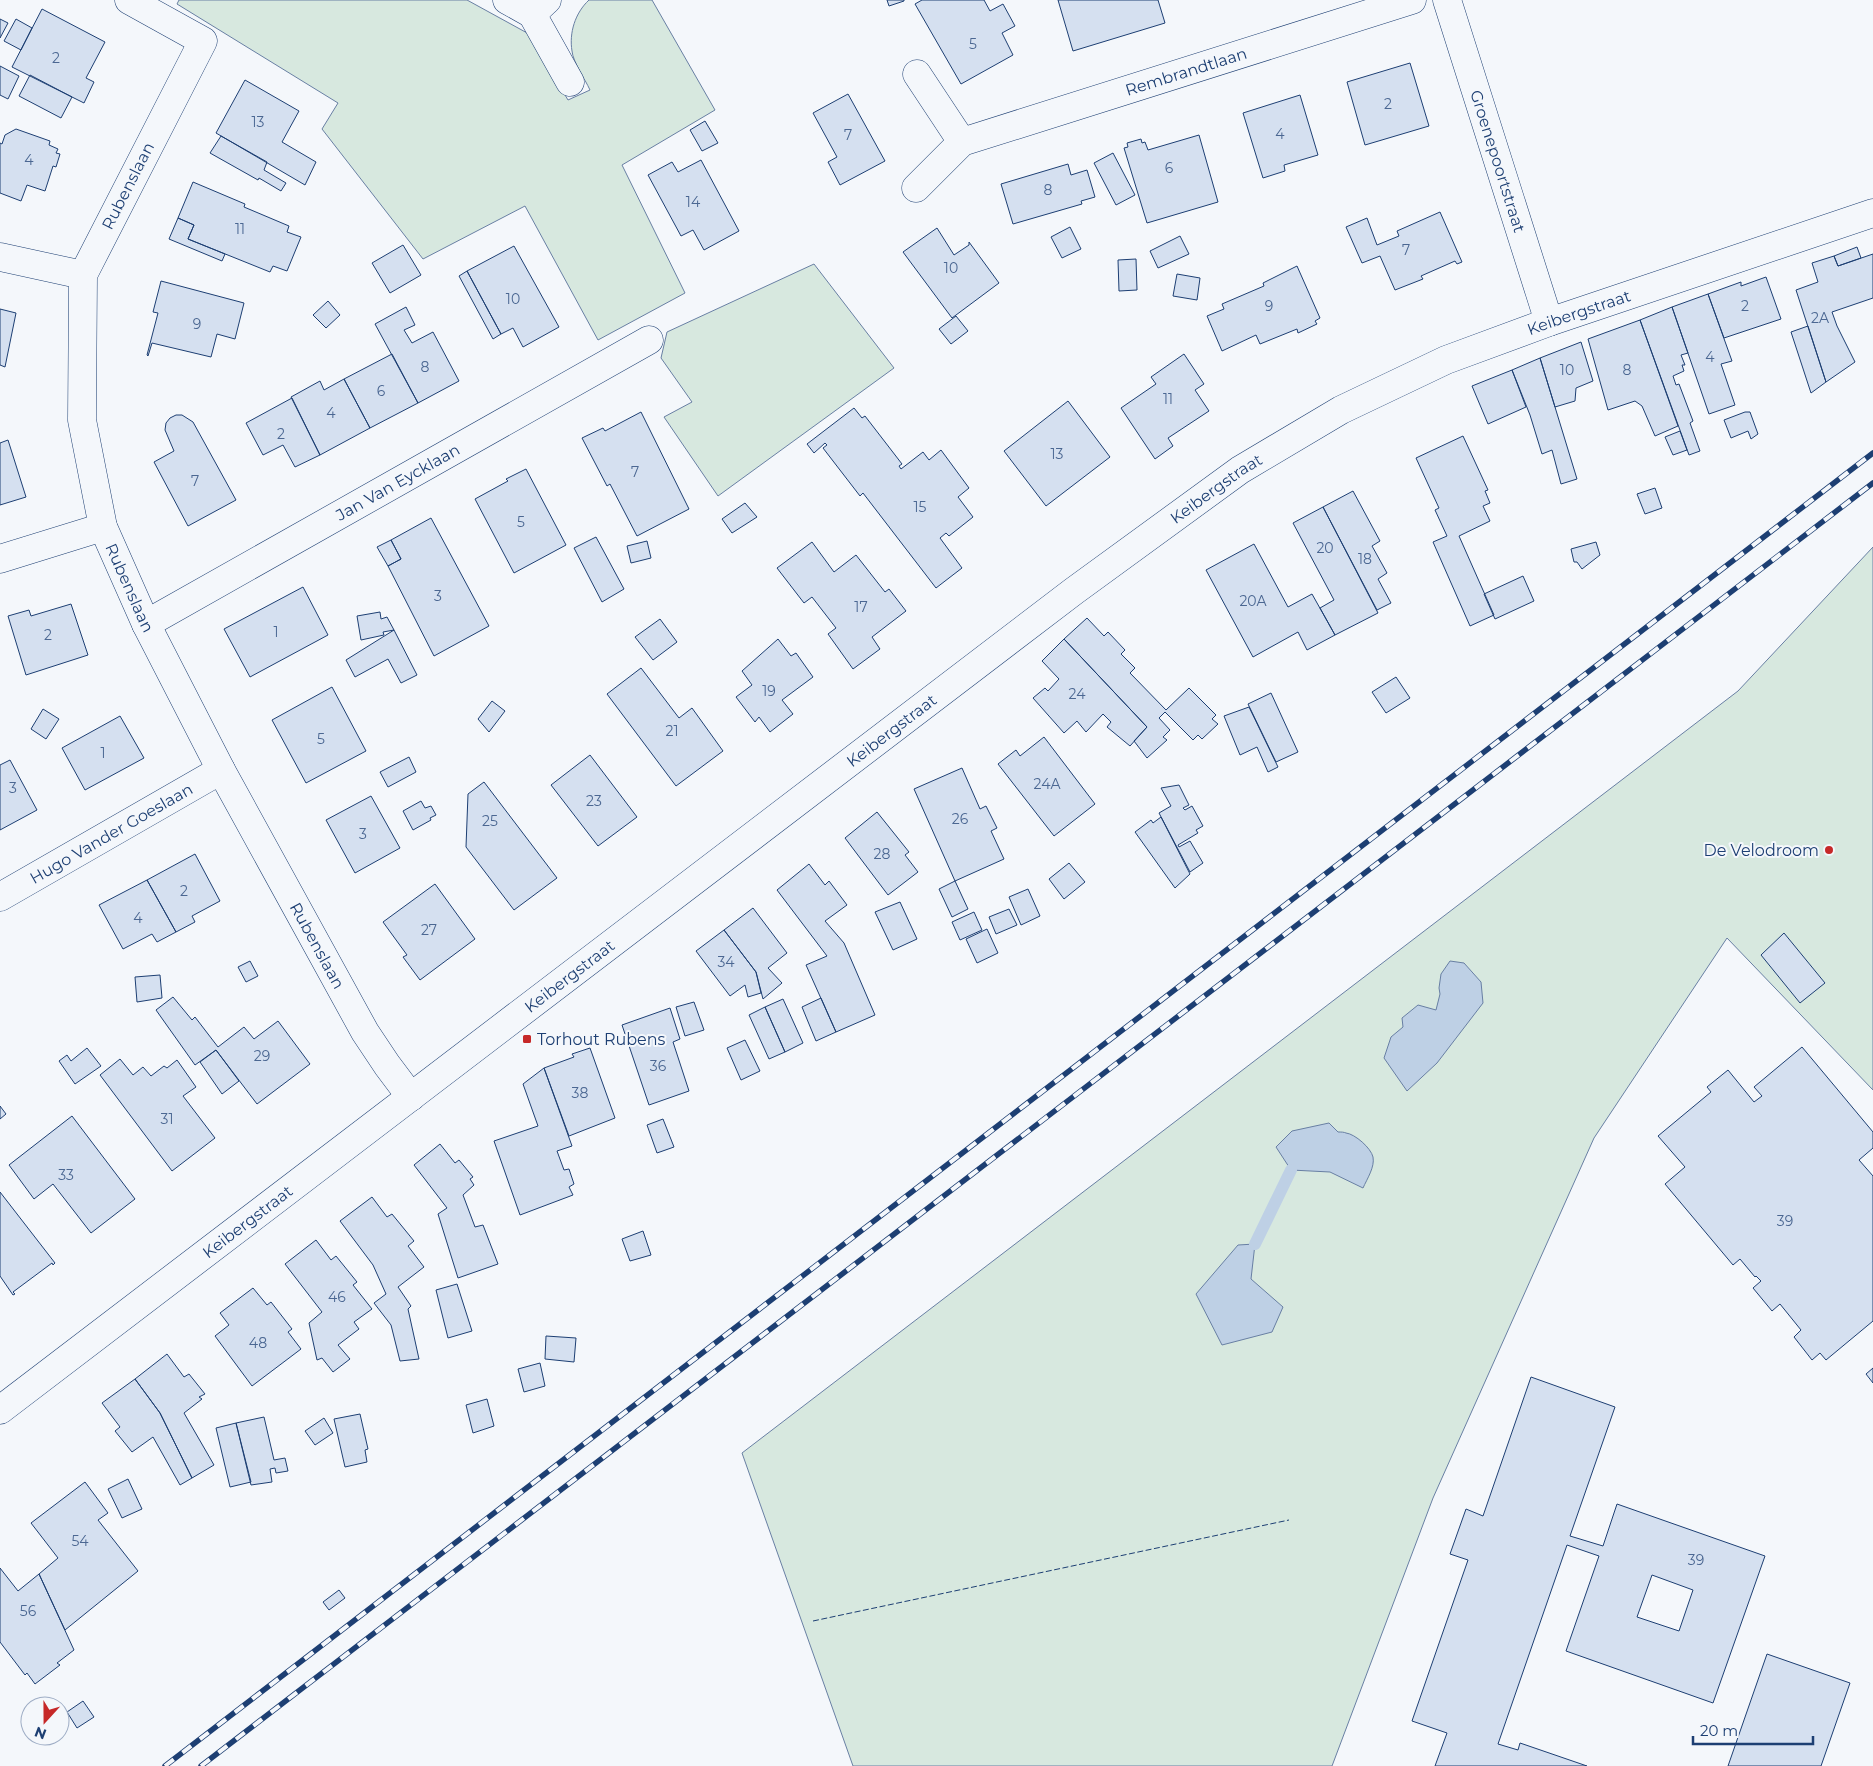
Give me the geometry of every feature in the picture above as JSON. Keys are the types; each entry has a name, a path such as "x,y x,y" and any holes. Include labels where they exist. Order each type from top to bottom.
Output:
{"street":[{"name":"Rubenslaan","path":"129,0 203,41 83,275 82,420 103,527 146,624 221,770 365,1032 386,1065 411,1097"},
{"path":"507,0 539,7 570,82"},
{"name":"Rembrandtlaan","path":"916,188 962,142 1412,0"},
{"name":"Groenepoortstraat","path":"1447,0 1549,322"},
{"path":"917,74 962,142"},
{"name":"Keibergstraat","path":"0,1410 1074,591 1240,470 1341,410 1446,360 1549,322 1873,213"},
{"path":"0,257 83,275"},
{"name":"Jan Van Eycklaan","path":"146,624 650,340"},
{"path":"0,559 103,527"},
{"name":"Hugo Vander Goeslaan","path":"0,897 221,770"}],"shaded area":[{"path":"179,0 467,0 529,34 568,100 590,90 575,60 571,44 574,24 584,5 589,0 652,0 715,110 622,165 685,293 598,340 525,206 423,259 322,129 338,103 177,4"},
{"path":"814,264 894,368 718,496 664,417 692,402 661,358 667,332"},
{"path":"1873,547 1873,1090 1727,938 1594,1138 1433,1498 1332,1766 853,1766 742,1453 1738,691"}],"water":[{"path":"1450,961 1464,963 1481,982 1483,1003 1437,1063 1407,1091 1384,1058 1391,1037 1403,1027 1402,1018 1418,1005 1436,1010 1440,994 1441,974"},
{"path":"1329,1123 1338,1132 1350,1134 1358,1139 1372,1153 1373,1165 1363,1188 1330,1172 1291,1170 1276,1147 1292,1131"},
{"path":"1255,1244 1251,1279 1283,1307 1272,1332 1222,1345 1196,1294 1238,1245"}],"building":[{"path":"887,0 904,0 904,1 889,6"},
{"path":"922,0 984,0 990,11 1003,4 1015,26 1002,33 1013,55 961,84 915,4"},
{"path":"1058,0 1158,0 1165,23 1073,51"},
{"path":"42,9 105,42 86,78 94,82 84,103 12,67"},
{"path":"0,19 8,23 0,38"},
{"path":"16,19 32,28 21,50 4,41"},
{"path":"1410,63 1429,126 1365,145 1347,82"},
{"path":"0,66 19,76 8,99 0,95"},
{"path":"30,75 72,97 61,118 19,96"},
{"path":"245,80 299,111 282,142 316,162 305,185 216,133"},
{"path":"848,94 885,161 840,185 828,162 837,157 813,113"},
{"path":"1300,95 1318,155 1284,165 1285,171 1263,178 1243,113"},
{"path":"705,121 718,143 702,151 690,130"},
{"path":"16,129 50,141 49,145 58,149 56,153 60,154 56,167 53,166 45,191 27,185 21,201 0,193 0,143 2,144 5,135"},
{"path":"1199,135 1218,202 1147,223 1124,148 1128,147 1127,143 1141,139 1142,143 1145,142 1148,150"},
{"path":"221,136 267,162 264,170 286,183 281,191 210,153"},
{"path":"1113,153 1135,195 1116,205 1094,163"},
{"path":"701,160 739,231 704,250 693,230 681,236 648,175 672,162 678,172"},
{"path":"1068,164 1071,175 1087,170 1095,197 1081,201 1082,204 1013,224 1001,184"},
{"path":"193,182 245,204 244,207 289,226 287,232 301,237 287,271 273,266 270,272 188,239 194,225 178,218"},
{"path":"1440,212 1462,262 1457,264 1455,261 1421,276 1423,279 1395,290 1380,256 1362,263 1346,227 1367,218 1377,245 1399,236 1397,231"},
{"path":"178,218 194,225 188,239 225,254 222,261 169,239"},
{"path":"1070,227 1081,249 1062,258 1051,237"},
{"path":"937,228 954,255 969,245 969,242 999,283 952,318 903,252"},
{"path":"1180,236 1189,254 1158,268 1150,251"},
{"path":"403,245 421,275 390,293 372,263"},
{"path":"514,246 559,327 523,347 513,328 501,334 467,271"},
{"path":"1857,247 1861,258 1838,266 1834,256"},
{"path":"1873,254 1873,298 1832,312 1855,362 1826,382 1796,290 1818,282 1812,263 1834,256 1838,266"},
{"path":"1136,259 1137,290 1119,291 1118,260"},
{"path":"1297,266 1320,318 1315,321 1317,324 1298,333 1297,329 1260,344 1256,335 1222,351 1207,316 1224,309 1222,304 1264,286 1263,283"},
{"path":"467,271 501,334 493,339 459,276"},
{"path":"1177,274 1200,278 1197,300 1173,296"},
{"path":"1766,277 1781,319 1724,338 1708,294 1741,282 1741,286"},
{"path":"161,281 244,303 235,339 217,334 211,357 152,343 148,356 158,313 153,312"},
{"path":"1708,294 1732,361 1721,364 1735,405 1709,414 1672,307"},
{"path":"328,301 340,315 326,328 313,315"},
{"path":"406,307 415,325 404,330 412,343 433,332 459,381 418,403 375,324"},
{"path":"1672,307 1688,353 1681,355 1685,365 1682,365 1684,371 1673,376 1676,385 1679,384 1693,421 1690,423 1700,451 1689,455 1640,320"},
{"path":"0,309 16,313 5,367 0,365"},
{"path":"956,316 968,331 951,344 939,329"},
{"path":"1640,320 1678,426 1655,436 1642,406 1635,401 1608,410 1588,339"},
{"path":"1808,326 1826,382 1811,393 1791,332"},
{"path":"1581,342 1593,381 1576,388 1575,401 1555,407 1540,358"},
{"path":"392,354 418,403 370,428 344,379"},
{"path":"1184,354 1204,384 1195,390 1209,411 1168,438 1173,446 1155,459 1121,408 1156,384 1151,377"},
{"path":"1540,358 1577,479 1561,484 1552,450 1542,454 1530,415 1512,370"},
{"path":"1512,370 1526,407 1488,424 1472,386"},
{"path":"344,379 370,428 320,455 291,397 320,381 324,390"},
{"path":"292,398 320,455 295,467 283,445 263,455 246,423"},
{"path":"1068,401 1110,457 1046,506 1004,451"},
{"path":"854,408 862,418 865,416 902,464 899,466 901,469 923,452 929,460 941,450 969,488 958,497 973,517 949,536 946,533 940,538 962,568 936,588 863,493 860,496 823,448 827,445 825,443 814,453 807,444"},
{"path":"641,412 689,509 637,536 610,484 607,486 582,438 603,428 605,431"},
{"path":"1750,412 1758,434 1751,439 1748,431 1731,438 1724,420"},
{"path":"176,415 182,415 193,422 236,500 188,526 154,462 174,451 165,430 166,423"},
{"path":"1680,431 1687,450 1673,455 1665,437"},
{"path":"1463,436 1488,490 1485,491 1490,503 1483,506 1490,521 1459,536 1494,615 1470,626 1433,542 1447,536 1435,510 1439,508 1416,458"},
{"path":"8,440 26,497 0,505 0,443"},
{"path":"526,469 566,545 514,573 475,499 508,481 506,479"},
{"path":"1655,488 1662,508 1645,514 1637,494"},
{"path":"1353,491 1380,541 1372,546 1387,573 1378,579 1391,603 1377,610 1323,507"},
{"path":"745,503 757,517 732,533 722,519"},
{"path":"1323,507 1378,613 1335,635 1320,608 1334,600 1293,523"},
{"path":"431,518 489,626 434,656 388,566 401,559 391,540"},
{"path":"596,537 624,589 602,602 574,548"},
{"path":"391,540 401,559 388,566 377,547"},
{"path":"647,541 651,558 631,563 627,546"},
{"path":"812,542 834,572 856,555 885,592 889,589 906,611 872,637 880,649 853,669 828,634 836,628 812,597 804,603 777,568"},
{"path":"1596,542 1600,555 1582,569 1577,562 1574,562 1571,549"},
{"path":"1254,544 1288,607 1312,594 1335,635 1307,650 1298,632 1253,657 1206,570"},
{"path":"1523,576 1534,601 1495,619 1484,594"},
{"path":"303,587 328,635 250,677 224,629"},
{"path":"71,604 88,655 26,675 8,616 29,610 31,616"},
{"path":"380,612 381,619 387,617 394,630 383,632 384,635 361,640 357,616"},
{"path":"1087,618 1104,636 1108,632 1125,650 1121,654 1135,668 1130,673 1166,710 1189,688 1216,715 1212,719 1218,724 1202,739 1198,735 1193,740 1165,712 1159,718 1170,730 1163,737 1167,740 1147,758 1134,741 1147,727 1064,639"},
{"path":"660,619 677,642 653,660 635,637"},
{"path":"394,630 417,675 401,683 388,659 355,677 346,660"},
{"path":"778,639 791,656 796,653 813,677 782,700 793,714 770,732 759,717 755,722 736,697 752,685 742,671"},
{"path":"1064,639 1147,727 1130,746 1107,727 1111,722 1103,714 1086,732 1077,721 1064,733 1033,698 1045,688 1048,691 1059,679 1042,661"},
{"path":"641,668 679,718 692,708 723,751 676,786 607,694"},
{"path":"1396,677 1410,698 1386,713 1372,692"},
{"path":"332,687 366,751 306,783 272,720"},
{"path":"1271,693 1298,752 1276,762 1248,704"},
{"path":"492,701 505,711 489,732 478,719"},
{"path":"1249,707 1278,767 1268,772 1257,747 1240,755 1224,716"},
{"path":"43,709 59,719 46,739 31,729"},
{"path":"120,716 144,758 85,790 62,748"},
{"path":"1044,737 1095,804 1054,836 998,764 1016,750 1020,756"},
{"path":"590,755 637,817 598,846 551,785"},
{"path":"409,757 416,772 388,787 380,772"},
{"path":"10,760 37,810 0,830 0,765"},
{"path":"962,768 980,809 986,806 997,828 991,831 1004,859 955,881 914,789"},
{"path":"484,782 557,878 514,910 466,847 468,794"},
{"path":"1179,785 1189,805 1183,808 1185,810 1192,806 1203,826 1196,830 1198,833 1178,845 1179,847 1190,841 1203,863 1190,872 1159,813 1171,806 1161,788"},
{"path":"371,796 400,848 355,873 326,820"},
{"path":"421,801 425,808 431,806 436,815 413,830 403,811"},
{"path":"877,812 909,852 905,855 918,872 888,895 845,838"},
{"path":"1161,817 1190,874 1175,888 1135,832 1151,820 1153,823"},
{"path":"195,854 220,901 192,916 195,922 176,932 147,880"},
{"path":"1069,863 1085,882 1064,899 1049,879"},
{"path":"809,864 825,885 829,881 847,905 825,921 844,943 875,1015 836,1032 806,965 827,956 777,890"},
{"path":"147,880 176,932 157,942 152,934 123,949 99,905"},
{"path":"955,881 968,909 952,917 939,889"},
{"path":"435,884 475,939 420,980 403,957 407,955 383,922"},
{"path":"1028,889 1040,916 1021,925 1009,897"},
{"path":"900,902 917,939 893,950 875,912"},
{"path":"753,908 787,953 768,968 782,983 763,999 756,972 724,930"},
{"path":"1009,909 1017,925 996,934 989,917"},
{"path":"974,912 982,930 960,940 952,922"},
{"path":"987,929 998,953 977,963 966,939"},
{"path":"724,930 756,972 761,993 748,997 745,985 730,996 696,951"},
{"path":"1784,933 1825,983 1800,1003 1761,955"},
{"path":"250,961 258,976 246,982 238,967"},
{"path":"160,975 162,998 137,1002 135,977"},
{"path":"173,997 192,1020 195,1017 218,1047 244,1027 254,1039 278,1021 310,1064 257,1104 216,1050 195,1065 156,1010"},
{"path":"821,998 836,1032 816,1041 802,1007"},
{"path":"783,999 803,1043 785,1052 765,1007"},
{"path":"694,1002 704,1030 685,1036 676,1007"},
{"path":"765,1007 785,1052 769,1059 749,1015"},
{"path":"670,1008 680,1039 673,1042 689,1091 649,1105 622,1025"},
{"path":"745,1040 760,1071 741,1080 727,1048"},
{"path":"1802,1047 1873,1132 1873,1148 1859,1160 1873,1176 1873,1321 1826,1360 1820,1353 1812,1360 1794,1337 1801,1330 1780,1304 1772,1311 1753,1288 1761,1281 1755,1277 1740,1259 1733,1265 1665,1184 1685,1167 1658,1136 1711,1092 1707,1087 1728,1070 1754,1102 1762,1096 1754,1087"},
{"path":"87,1048 101,1066 75,1084 59,1061 67,1055 71,1061"},
{"path":"590,1048 615,1118 569,1136 544,1068 574,1057 572,1054"},
{"path":"216,1050 239,1081 222,1094 200,1062"},
{"path":"120,1059 133,1075 143,1067 151,1076 164,1066 167,1068 177,1060 196,1087 183,1096 215,1138 172,1171 100,1075"},
{"path":"544,1068 572,1146 557,1151 564,1170 569,1169 574,1184 569,1187 573,1195 520,1215 494,1141 538,1126 523,1084"},
{"path":"0,1106 6,1114 0,1119"},
{"path":"72,1116 135,1199 91,1233 53,1184 34,1199 9,1165"},
{"path":"663,1119 674,1147 657,1153 647,1125"},
{"path":"440,1144 455,1163 459,1160 473,1177 470,1179 474,1185 463,1195 475,1227 483,1225 498,1264 458,1278 438,1214 447,1208 414,1165"},
{"path":"0,1192 55,1263 53,1265 52,1263 13,1292 15,1294 13,1295 0,1276"},
{"path":"372,1197 387,1217 392,1214 414,1241 408,1246 424,1267 398,1287 411,1306 408,1309 419,1359 400,1361 391,1325 374,1303 386,1294 373,1265 340,1221"},
{"path":"643,1231 651,1255 630,1261 622,1239"},
{"path":"316,1240 331,1260 336,1256 357,1282 353,1285 372,1309 354,1322 359,1329 338,1345 350,1359 333,1372 322,1358 317,1360 309,1323 322,1312 285,1264"},
{"path":"457,1284 472,1331 448,1338 436,1290"},
{"path":"253,1288 267,1305 271,1302 292,1329 288,1332 301,1349 252,1386 215,1336 229,1325 220,1313"},
{"path":"546,1336 576,1338 574,1362 545,1359"},
{"path":"167,1354 184,1377 189,1374 205,1394 199,1397 202,1399 184,1413 214,1465 192,1478 160,1413 135,1379"},
{"path":"540,1363 545,1386 524,1392 518,1369"},
{"path":"1873,1368 1873,1383 1866,1374"},
{"path":"1531,1377 1615,1407 1570,1536 1603,1546 1617,1504 1765,1556 1713,1703 1566,1651 1599,1556 1567,1545 1498,1744 1518,1750 1520,1743 1587,1766 1435,1766 1447,1733 1412,1721 1468,1560 1450,1554 1466,1509 1483,1516","holes":["1652,1575 1693,1590 1679,1631 1637,1617"]},
{"path":"135,1379 160,1413 192,1478 180,1485 153,1437 132,1452 115,1431 120,1427 102,1403"},
{"path":"487,1399 494,1426 473,1433 466,1405"},
{"path":"360,1414 368,1449 365,1450 367,1462 345,1467 334,1419"},
{"path":"264,1417 274,1460 285,1458 288,1471 276,1473 275,1468 270,1469 272,1482 251,1485 236,1423"},
{"path":"324,1418 333,1433 315,1445 305,1431"},
{"path":"236,1423 251,1482 230,1487 216,1428"},
{"path":"128,1479 142,1509 122,1518 108,1489"},
{"path":"85,1482 108,1513 98,1520 138,1571 65,1630 39,1574 58,1558 31,1523"},
{"path":"0,1568 18,1591 39,1574 74,1650 57,1663 60,1665 35,1684 27,1673 25,1675 0,1642"},
{"path":"339,1590 345,1598 329,1610 323,1602"},
{"path":"1767,1654 1850,1683 1821,1766 1728,1766"},
{"path":"83,1701 94,1717 77,1728 70,1717 70,1710"}],"waterway":[{"path":"1255,1244 1291,1170"}],"railway":[{"path":"165,1766 1873,453"},
{"path":"201,1766 1873,483"}],"fence":[{"path":"813,1621 1289,1520"}],"place":[{"name":"De Velodroom","path":"1829,850"},
{"name":"Torhout Rubens","path":"527,1039"}]}
